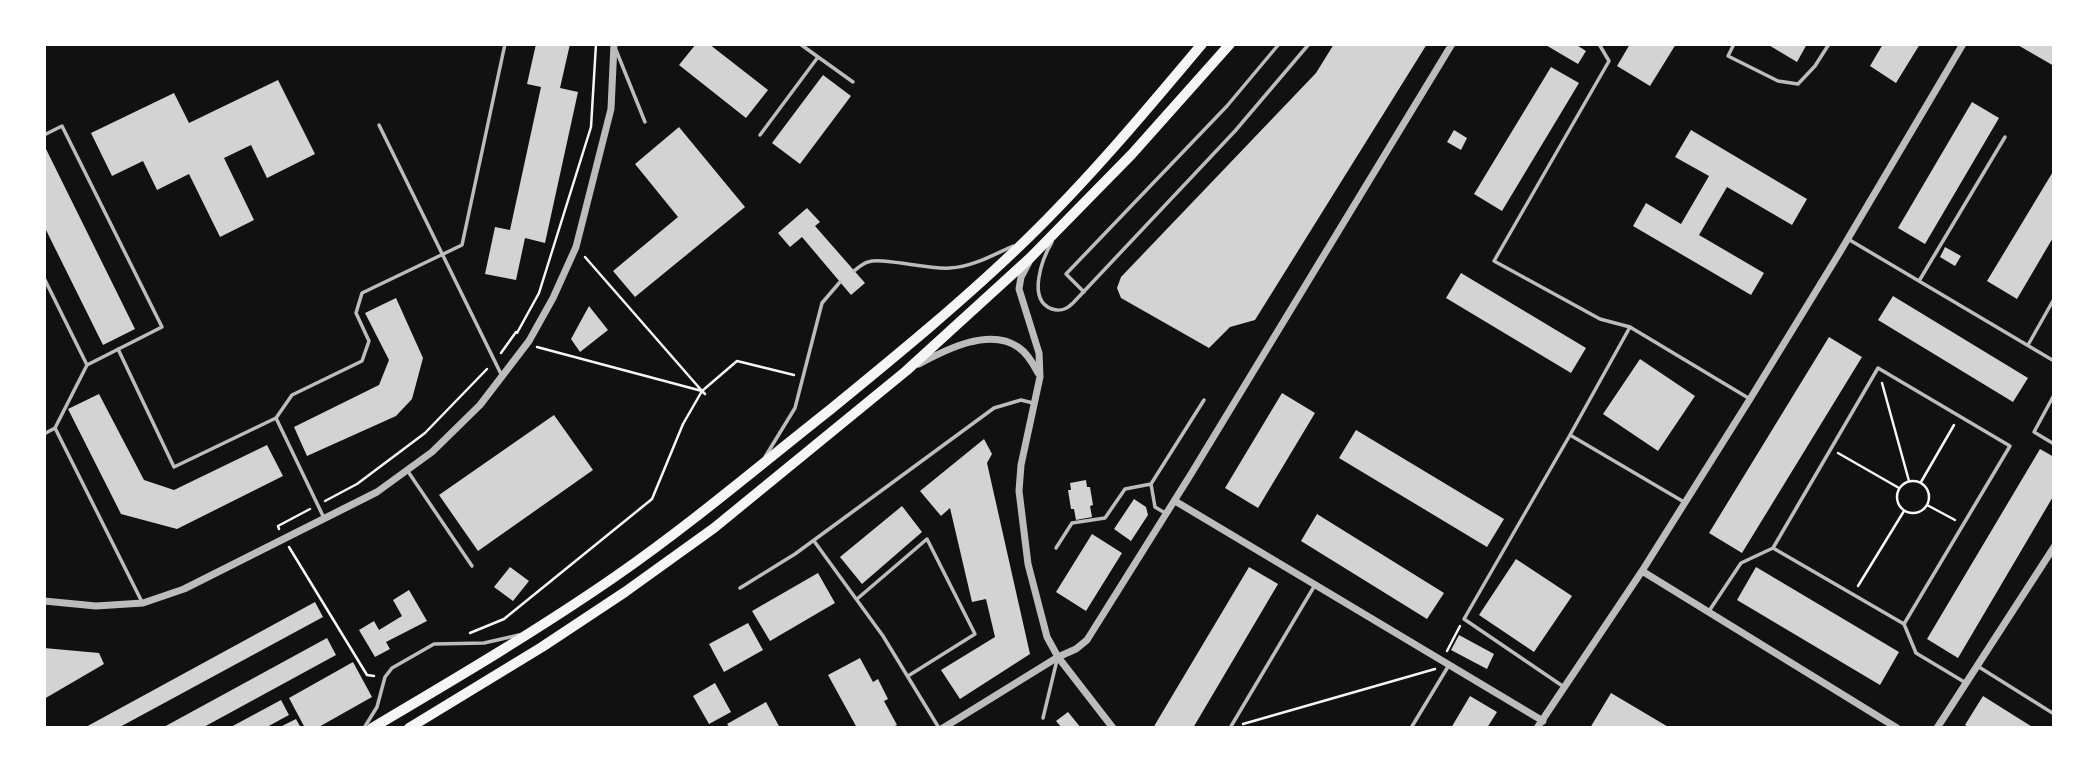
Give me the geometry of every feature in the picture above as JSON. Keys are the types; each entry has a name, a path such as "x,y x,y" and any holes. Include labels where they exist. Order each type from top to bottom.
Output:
{"main road":[{"path":"372,728 617,575 758,467 958,304 1025,242 1122,139 1202,44"},
{"path":"409,728 542,647 625,592 714,528 906,371 1063,225 1132,154 1230,44"}],"street":[{"path":"941,728 1087,640 1175,501 1452,44"},
{"path":"1537,728 1642,571 1750,399 1963,44"},
{"path":"44,601 96,606 143,603 184,589 377,492 432,452 480,405 529,341 553,298 576,247 611,109 614,46"},
{"path":"1030,258 1021,277 1019,289 1039,353 1040,377 1021,465 1019,491 1028,564 1044,628 1058,657 1113,728"},
{"path":"906,371 962,344 998,340 1015,344 1021,349 1040,377"},
{"path":"1175,501 1543,721"},
{"path":"1937,728 2054,547"},
{"path":"1642,571 1897,728"}],"lane":[{"path":"118,349 174,467 276,418 292,395 362,361 369,341 356,313 362,293 462,245 505,44"},
{"path":"800,44 853,82"},
{"path":"1084,292 1066,274 1227,106 1279,44"},
{"path":"1063,225 1049,246 1038,284 1040,296 1046,306 1064,310 1235,131 1309,44"},
{"path":"1599,44 1609,61 1494,261 1600,320 1630,327 1750,399"},
{"path":"1734,44 1728,56 1777,81 1798,84 1815,66 1829,44"},
{"path":"614,46 645,122"},
{"path":"760,135 818,57"},
{"path":"379,125 503,378"},
{"path":"44,135 62,126 162,327 87,365 55,428 44,434"},
{"path":"1919,281 2005,137"},
{"path":"1848,239 2054,361"},
{"path":"853,271 867,262 876,261 931,269 960,267 1025,242"},
{"path":"44,278 87,365"},
{"path":"758,467 794,408 817,314 828,293 840,282"},
{"path":"2028,345 2054,299"},
{"path":"1565,687 1464,619 1630,327"},
{"path":"1708,612 1741,563 1773,548 1878,368 2010,446 1904,624"},
{"path":"2054,395 2034,432 2054,444"},
{"path":"740,588 814,540 994,408 1021,400 1035,403"},
{"path":"1167,514 1155,506 1151,484 1204,400"},
{"path":"276,418 325,519"},
{"path":"55,428 143,603"},
{"path":"1570,435 1684,502"},
{"path":"407,470 472,566"},
{"path":"1056,548 1072,523 1105,518 1125,489 1151,484"},
{"path":"857,600 927,539 975,634 908,676"},
{"path":"814,540 883,636 941,728"},
{"path":"1773,548 1904,624 1916,653 1966,683"},
{"path":"1230,728 1315,585"},
{"path":"365,728 377,707 385,677 392,668 434,644 484,643 528,633"},
{"path":"1043,718 1058,657"},
{"path":"1411,728 1448,665"},
{"path":"1977,666 2054,714"}],"path":[{"path":"385,677 367,675 278,526 357,484 425,433 495,361 516,332 539,293 591,127 596,44"},
{"path":"576,247 704,393"},
{"path":"516,332 539,349 704,393"},
{"path":"469,633 504,619 652,499 683,424 704,393 737,361 803,377"},
{"path":"1878,368 1909,481"},
{"path":"1921,482 1959,417"},
{"path":"1831,449 1899,488"},
{"path":"1909,481 1921,482 1927,488 1927,505 1921,511 1904,511 1896,496 1899,488 1909,481"},
{"path":"1927,505 1963,525"},
{"path":"1853,594 1904,511"},
{"path":"1230,728 1448,665 1447,650 1464,619"}],"building":[{"path":"536,44 570,44 560,88 578,92 545,243 525,238 516,280 485,274 495,227 510,230 541,87 527,84"},
{"path":"696,44 709,44 768,90 746,118 679,65"},
{"path":"1334,44 1427,44 1255,320 1230,327 1209,348 1121,298 1117,288 1121,277 1316,73"},
{"path":"1544,44 1575,44 1586,51 1578,64"},
{"path":"1630,44 1676,44 1650,86 1617,66"},
{"path":"1767,44 1807,44 1797,62"},
{"path":"1883,44 1920,44 1896,83 1870,66"},
{"path":"2016,44 2054,44 2054,66"},
{"path":"1551,67 1579,83 1502,211 1474,194"},
{"path":"823,75 851,96 800,164 772,143"},
{"path":"278,80 315,154 267,178 251,145 224,158 254,220 220,237 189,174 157,190 143,161 112,176 91,133 174,93 189,123"},
{"path":"1972,102 1999,118 1925,244 1898,228"},
{"path":"679,127 745,207 635,297 613,271 678,217 635,164"},
{"path":"1454,130 1467,138 1461,150 1447,142"},
{"path":"1691,130 1807,199 1792,225 1727,187 1699,235 1764,273 1751,295 1633,226 1646,203 1681,224 1709,176 1675,157"},
{"path":"46,149 135,329 103,345 44,226"},
{"path":"2054,170 2054,236 2017,299 1987,281"},
{"path":"807,208 820,222 815,226 865,283 851,295 802,237 790,247 778,233"},
{"path":"1945,247 1961,256 1955,266 1940,257"},
{"path":"1461,273 1586,348 1571,373 1446,298"},
{"path":"1893,296 2028,378 2013,402 1878,320"},
{"path":"396,298 423,358 412,399 396,416 307,456 294,427 379,385 389,360 365,313"},
{"path":"589,306 608,330 580,352 571,339"},
{"path":"1829,337 1862,357 1742,553 1709,533"},
{"path":"1640,359 1695,396 1658,451 1603,414"},
{"path":"1282,393 1315,413 1258,508 1225,488"},
{"path":"99,394 144,480 174,490 267,445 283,476 177,529 121,514 68,409"},
{"path":"554,415 593,470 478,551 439,495"},
{"path":"1356,430 1504,519 1487,547 1339,458"},
{"path":"984,439 992,454 987,463 1030,654 960,699 941,670 995,637 986,599 972,602 950,508 941,516 920,491"},
{"path":"2040,449 2054,457 2054,495 1958,658 1927,639"},
{"path":"1086,480 1093,505 1090,506 1092,517 1076,520 1068,490 1071,490 1070,483"},
{"path":"1134,499 1146,507 1148,515 1131,541 1114,529"},
{"path":"902,506 922,532 862,584 840,557"},
{"path":"1317,514 1444,593 1427,619 1301,541"},
{"path":"1092,534 1122,553 1086,611 1056,592"},
{"path":"1516,559 1572,596 1534,652 1479,615"},
{"path":"510,567 529,581 513,601 494,587"},
{"path":"1249,567 1278,584 1193,728 1153,728"},
{"path":"1756,567 1899,652 1880,685 1737,600"},
{"path":"818,573 835,603 770,641 752,611"},
{"path":"409,590 427,621 386,642 390,649 375,657 359,630 374,621 379,630 402,616 393,600"},
{"path":"315,602 323,617 118,728 84,728"},
{"path":"748,623 763,650 724,672 709,644"},
{"path":"1459,635 1494,654 1487,669 1451,650"},
{"path":"327,638 336,655 202,728 162,728"},
{"path":"44,648 99,653 104,664 44,699"},
{"path":"860,658 873,682 878,679 888,699 884,701 897,725 890,728 857,728 828,675"},
{"path":"353,662 372,697 317,728 305,728 289,698"},
{"path":"715,683 731,712 709,724 693,696"},
{"path":"1611,693 1670,728 1590,728"},
{"path":"1470,696 1497,712 1487,728 1451,728"},
{"path":"1983,696 2034,728 1970,728 1965,725"},
{"path":"281,700 289,715 265,728 229,728"},
{"path":"766,702 780,728 730,728 727,724"},
{"path":"1068,712 1081,728 1062,728 1056,721"},
{"path":"296,719 301,728 278,728"}]}
